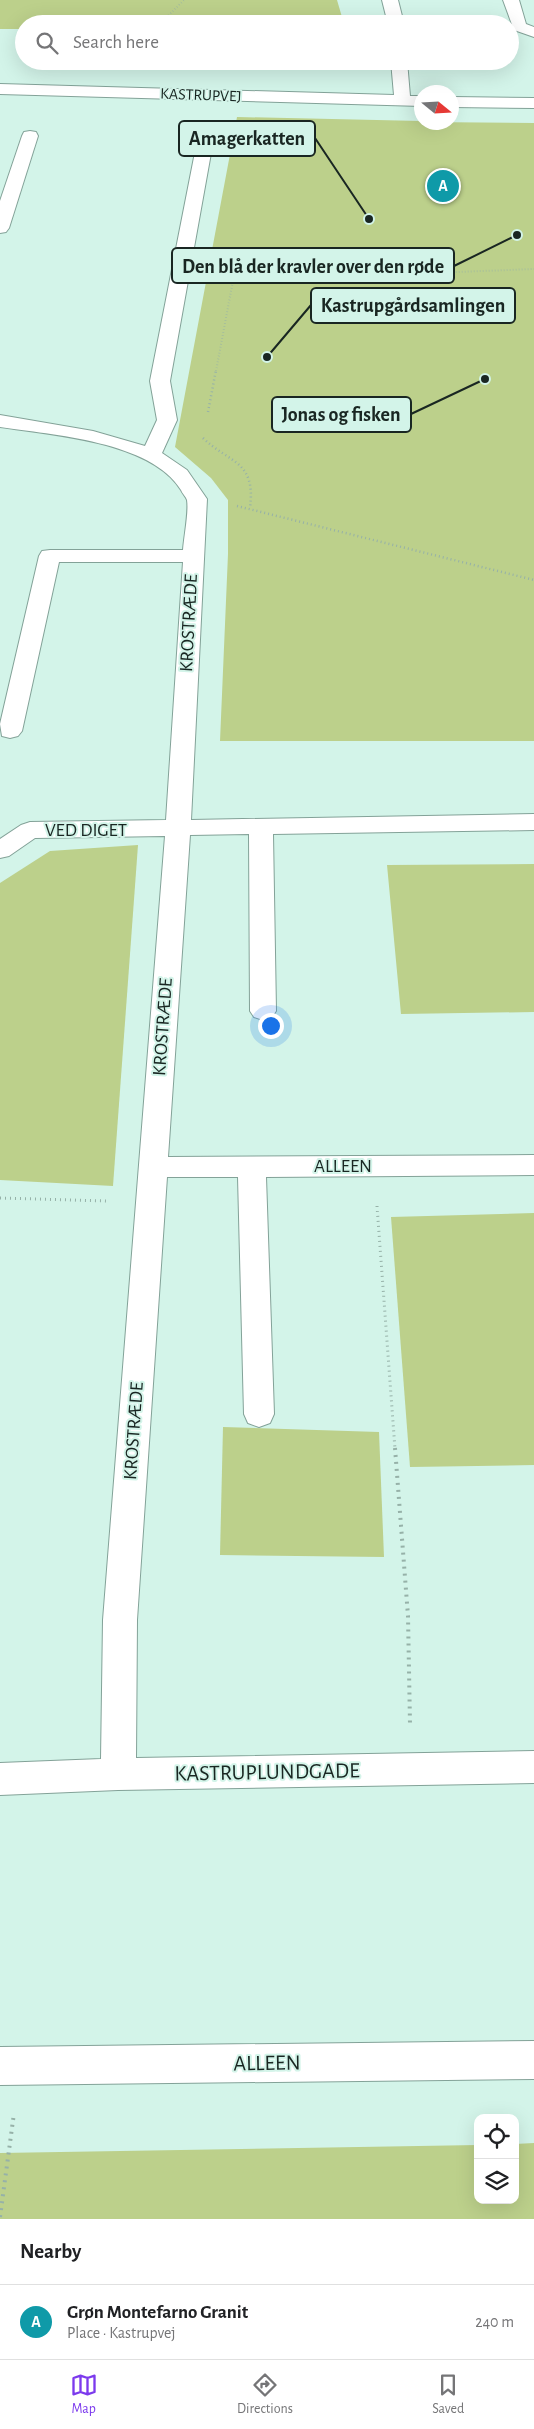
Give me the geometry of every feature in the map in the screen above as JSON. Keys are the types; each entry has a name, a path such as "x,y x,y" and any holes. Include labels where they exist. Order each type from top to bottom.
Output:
{"street":[{"path":"390,0 394,15"},
{"path":"511,0 515,15"},
{"path":"519,27 534,32"},
{"path":"400,70 402,100"},
{"name":"KASTRUPVEJ","path":"0,89 414,101"},
{"path":"459,102 534,103"},
{"path":"0,228 30,136"},
{"path":"151,455 167,420 160,381 205,142"},
{"path":"0,420 98,438 151,455 178,471 196,500"},
{"name":"KROSTRÆDE","path":"118,1774 120,1620 178,830 196,500"},
{"path":"10,731 50,556 193,556"},
{"path":"178,830 534,822"},
{"path":"262,828 263,1011"},
{"name":"VED DIGET","path":"0,850 30,830 178,830"},
{"name":"ALLEEN","path":"153,1167 534,1165"},
{"path":"252,1166 259,1414"},
{"name":"KASTRUPLUNDGADE","path":"0,1779 118,1774 534,1767"},
{"name":"ALLEEN","path":"10,2066 534,2060"}],"path":[{"path":"169,15 184,0"},
{"path":"206,420 235,270 313,267 405,274 534,270"},
{"path":"204,430 203,439 224,452 250,476 253,489 250,508"},
{"path":"196,500 250,508 534,580"},
{"path":"374,1166 408,1616 411,1769"},
{"path":"0,1198 150,1202"},
{"path":"0,2217 10,2066"}],"green space":[{"path":"0,0 337,0 341,15 15,15 15,29 0,29"},
{"path":"237,117 414,121 414,130 459,130 459,122 534,123 534,741 220,741 228,554 228,500 211,478 175,447"},
{"path":"138,845 113,1186 0,1180 0,883 50,851"},
{"path":"534,864 534,1012 401,1014 387,865"},
{"path":"534,1213 534,1465 410,1467 391,1217"},
{"path":"223,1427 379,1432 384,1557 220,1555"},
{"path":"534,2143 534,2219 0,2219 0,2153 474,2145 474,2204 519,2204 519,2144"}],"place":[{"name":"Grøn Montefarno Granit","path":"443,186"},
{"name":"Amagerkatten","path":"369,219"},
{"name":"Den blå der kravler over den røde","path":"517,235"},
{"name":"Kastrupgårdsamlingen","path":"267,357"},
{"name":"Jonas og fisken","path":"485,379"}]}
